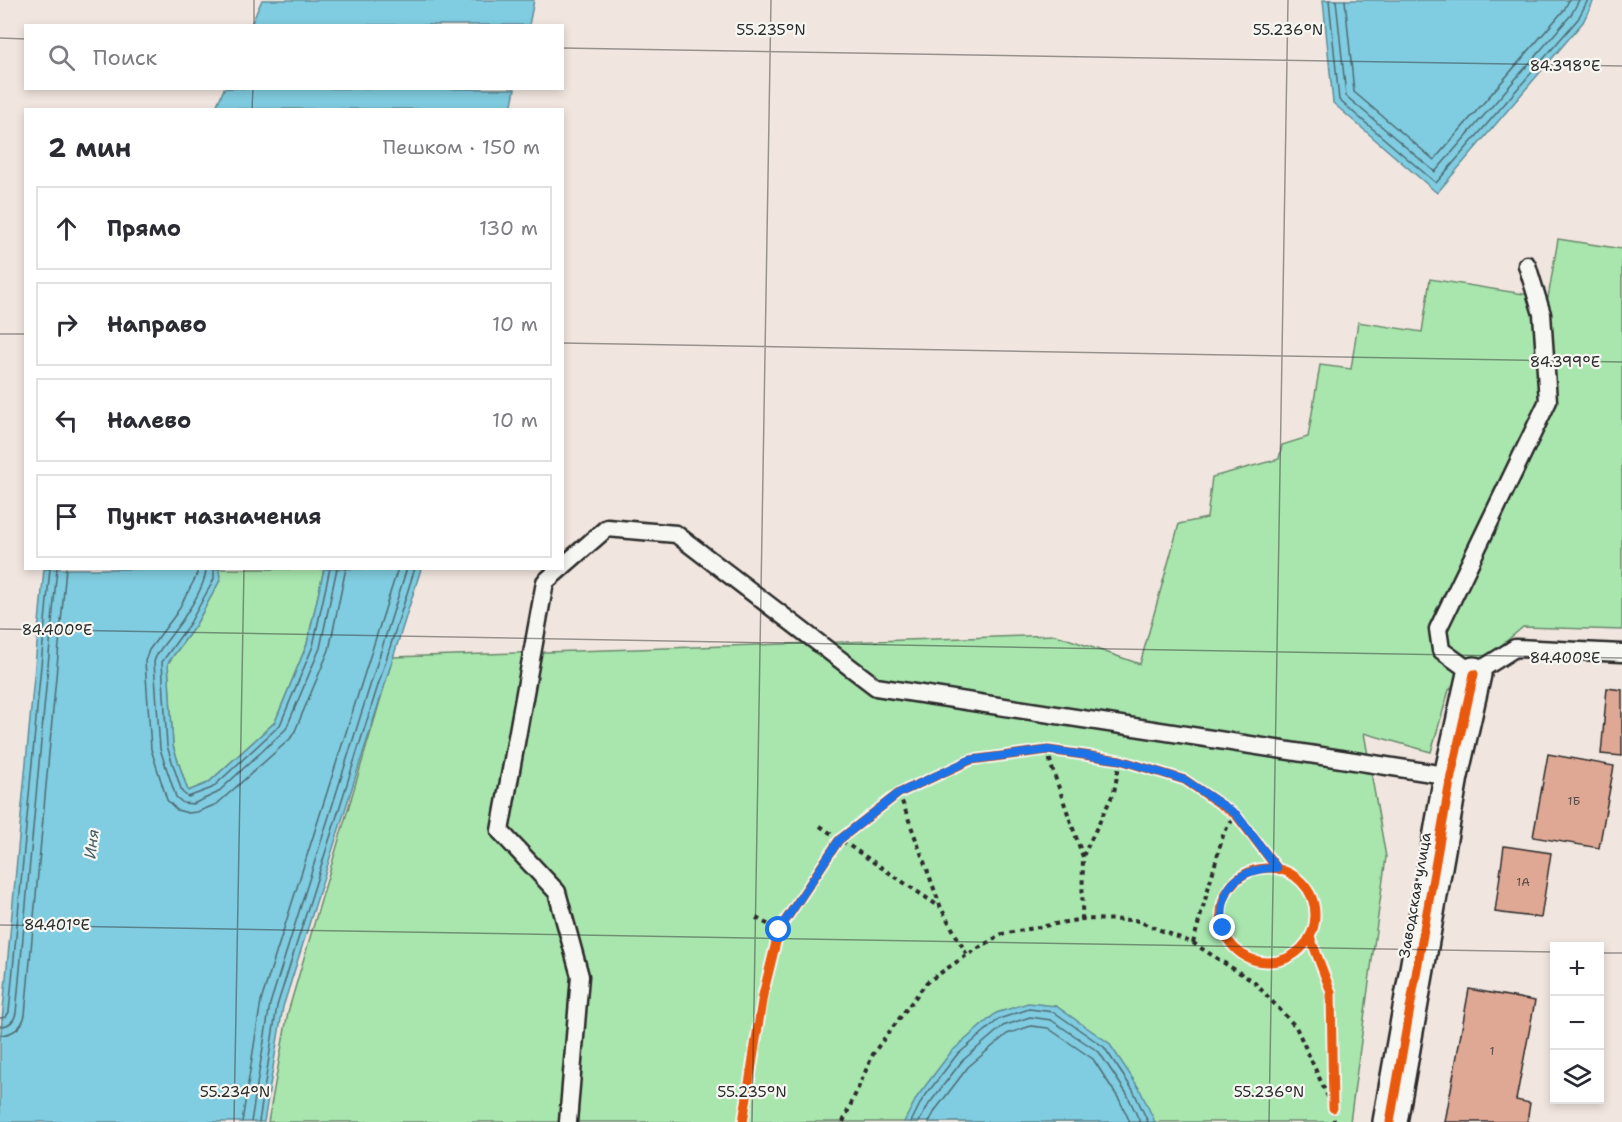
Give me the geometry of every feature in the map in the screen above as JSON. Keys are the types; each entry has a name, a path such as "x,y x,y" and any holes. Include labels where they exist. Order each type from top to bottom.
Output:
{"street":[{"name":"Заводская улица","path":"1390,1122 1451,776 1474,674"}],"lane":[{"path":"1527,265 1542,314 1548,401 1438,629 1440,650 1474,674 1515,648 1622,653"},
{"path":"564,566 607,528 676,534 876,687 1451,776"},
{"path":"560,570 545,582 500,831 557,892 580,976 568,1122"}],"path":[{"path":"1037,752 1048,750 1058,752"},
{"path":"1048,750 1051,765 1083,857 1082,919"},
{"path":"1110,759 1131,763"},
{"path":"1083,857 1114,792 1120,760"},
{"path":"890,800 909,789"},
{"path":"899,793 940,908 967,955"},
{"path":"1227,809 1236,814 1243,824"},
{"path":"1193,943 1224,832 1236,814"},
{"path":"820,826 940,908"},
{"path":"833,849 848,833"},
{"path":"756,918 779,930"},
{"path":"843,1122 874,1052 927,982 1002,934 1082,919 1135,920 1193,943 1254,981 1296,1028 1333,1108"},
{"path":"776,941 785,921"},
{"path":"1333,1085 1334,1122"}],"green space":[{"path":"1558,239 1622,249 1622,630 1523,627 1449,690 1431,752 1364,733 1386,857 1350,1122 268,1122 288,1012 393,657 1056,635 1140,664 1179,524 1207,518 1212,477 1279,459 1282,445 1308,437 1320,365 1351,369 1358,322 1422,332 1430,279 1548,298"},
{"path":"219,570 324,570 307,644 275,722 208,783 188,791 173,746 168,663 195,626 220,580"}],"water":[{"path":"262,0 534,0 529,24 251,24"},
{"path":"1323,0 1594,0 1583,22 1437,193 1333,103"},
{"path":"223,90 515,90 511,108 215,108"},
{"name":"Иня","path":"44,570 219,570 220,580 195,626 168,663 173,746 188,791 208,783 275,722 307,644 324,570 421,570 283,1007 264,1122 0,1122 0,1042"},
{"path":"1028,1003 1056,1006 1109,1043 1139,1088 1155,1122 904,1122 917,1097 951,1052 996,1013"}],"building":[{"path":"1607,688 1622,690 1622,756 1601,754"},
{"path":"1548,754 1614,766 1599,848 1533,837"},
{"path":"1504,846 1551,853 1541,918 1495,912"},
{"path":"1469,989 1535,1001 1516,1100 1530,1103 1527,1122 1445,1122"}],"cycle path":[{"path":"1390,1122 1451,776 1474,674"},
{"path":"743,1122 763,995 779,930 839,840 899,793 971,760 1048,750 1120,760 1185,780 1236,815 1277,868"},
{"path":"1268,868 1286,872 1301,882 1311,897 1315,915 1311,933 1301,948 1286,958 1268,962 1250,958 1235,948 1225,933 1221,915 1225,897 1235,882 1250,872 1268,868"},
{"path":"1310,937 1331,992 1333,1108"}],"route":[{"path":"779,930 839,840 899,793 970,760 1048,750 1120,760 1185,780 1236,814 1277,868 1261,868 1246,873 1233,883 1224,896 1221,912 1223,928"}]}
